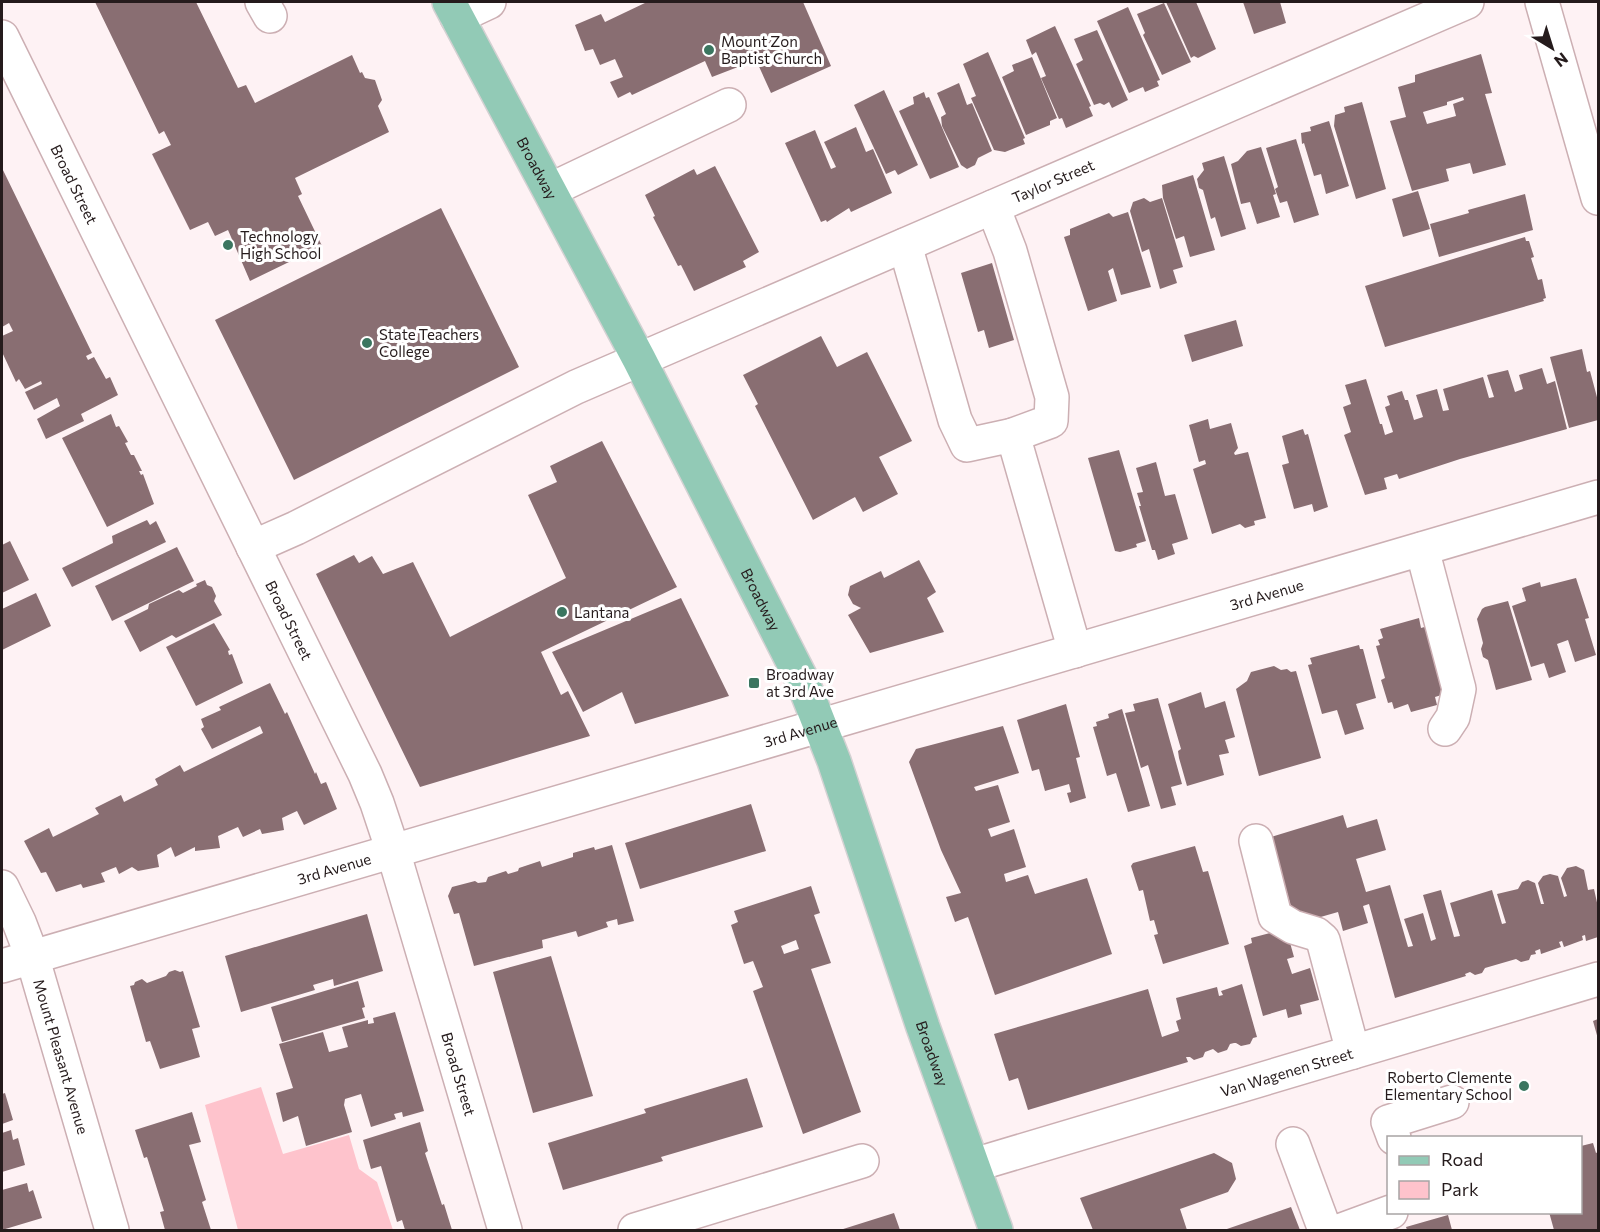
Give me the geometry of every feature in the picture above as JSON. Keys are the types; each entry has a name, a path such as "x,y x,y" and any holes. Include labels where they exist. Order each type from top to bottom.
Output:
{"main road":[{"name":"Broadway","path":"453,9 639,359 786,648 834,761 923,1027 996,1230"}],"street":[{"path":"453,9 489,2"},
{"name":"Taylor Street","path":"253,547 296,528 576,387 1467,2"},
{"path":"1542,2 1599,198"},
{"name":"Broad Street","path":"2,37 365,774 393,851 506,1230"},
{"path":"550,190 729,105"},
{"path":"904,245 955,420 967,445 1013,435 1051,421 1052,397 1010,250 993,207"},
{"path":"1013,435 1075,651"},
{"name":"3rd Avenue","path":"2,966 1599,497"},
{"path":"1422,549 1459,689 1452,717 1445,729"},
{"path":"1256,841 1275,916 1293,927 1316,934 1323,940 1353,1052"},
{"name":"Mount Pleasant Avenue","path":"2,887 32,956 112,1230"},
{"name":"Van Wagenen Street","path":"974,1165 1599,979"},
{"path":"1394,1136 1388,1122 1452,1102"},
{"path":"1293,1144 1325,1230"},
{"path":"635,1230 862,1161"},
{"path":"1342,1230 1387,1213"}],"green space":[{"path":"261,1087 283,1154 349,1135 359,1169 377,1182 393,1230 238,1230 205,1105"}],"building":[{"path":"95,2 196,2 238,88 246,85 255,103 352,55 360,73 362,72 365,78 375,80 382,100 378,106 389,132 295,178 302,194 298,196 322,246 250,281 228,230 215,236 208,222 190,230 152,154 171,145 164,131 159,134"},
{"name":"Mount Zon Baptist Church","path":"647,2 803,2 831,66 771,93 756,60 712,77 705,61 632,95 630,92 618,98 610,82 623,77 615,59 600,65 593,49 585,51 575,25 601,14 605,22"},
{"path":"1166,2 1196,2 1216,49 1198,58 1194,56 1191,58"},
{"path":"1243,2 1280,2 1286,23 1254,34"},
{"path":"1164,3 1191,62 1162,75 1143,35 1145,33 1137,14"},
{"path":"1128,7 1160,80 1157,81 1159,86 1145,92 1143,87 1129,93 1097,21"},
{"path":"1055,26 1091,106 1089,107 1093,116 1066,128 1062,118 1059,119 1041,78 1046,76 1036,52 1032,55 1026,40"},
{"path":"1097,30 1128,100 1112,108 1109,102 1104,105 1100,103 1094,105 1076,64 1083,60 1074,39"},
{"path":"988,52 1025,138 1023,139 1025,144 1005,152 994,150 971,98 976,96 963,64"},
{"path":"1481,54 1492,93 1485,94 1506,165 1473,174 1470,163 1446,169 1449,181 1412,191 1390,121 1406,117 1398,87 1415,82 1415,75","holes":["1463,97 1464,100 1453,104 1456,116 1427,124 1423,112 1447,105 1447,102"]},
{"path":"1032,57 1057,118 1050,121 1050,125 1026,135 1002,77 1014,71 1012,65"},
{"path":"959,83 967,105 972,103 992,151 978,158 975,165 967,169 961,165 942,126 941,117 946,114 937,93"},
{"path":"884,90 918,165 898,175 895,170 886,174 854,105"},
{"path":"924,92 926,98 929,97 959,167 930,179 899,111 914,104 913,97"},
{"path":"1362,102 1386,189 1356,199 1334,126 1335,115 1345,112 1344,107"},
{"path":"1329,121 1349,186 1326,194 1321,174 1314,176 1304,143 1302,144 1301,133 1311,131 1310,127"},
{"path":"856,127 866,152 873,149 892,193 851,212 849,208 827,222 826,220 821,222 785,143 815,130 831,169 836,167 824,142"},
{"path":"1296,139 1319,215 1294,223 1287,201 1280,203 1275,189 1278,187 1266,148"},
{"path":"1261,147 1276,194 1273,195 1280,217 1257,224 1250,202 1241,204 1231,164 1238,161 1247,151"},
{"path":"1224,156 1246,229 1221,237 1215,217 1211,219 1203,190 1199,188 1197,179 1204,170 1202,163"},
{"path":"715,166 759,252 743,261 746,267 694,291 681,265 678,266 653,217 655,216 645,195 694,169 697,175"},
{"path":"2,168 92,353 86,356 88,360 94,357 106,379 110,377 118,395 81,414 84,421 46,439 37,419 60,406 57,398 34,410 25,392 42,384 41,381 25,389 19,379 16,382 2,352 2,336 13,331 9,323 2,327"},
{"path":"1193,175 1215,250 1190,257 1184,236 1176,239 1163,198 1162,185"},
{"path":"1418,191 1430,229 1403,237 1392,199"},
{"path":"1525,194 1533,230 1439,257 1430,224 1469,213 1468,210"},
{"path":"1144,198 1150,202 1162,198 1183,267 1173,270 1177,283 1160,289 1149,249 1142,252 1130,211 1133,202"},
{"name":"State Teachers College","path":"441,208 519,367 294,480 215,320"},
{"path":"1128,212 1151,287 1121,295 1113,268 1108,271 1117,301 1088,311 1064,237 1070,235 1070,229 1109,213 1113,217"},
{"path":"1525,237 1526,241 1529,241 1534,257 1531,258 1538,280 1542,279 1546,298 1543,299 1544,301 1385,347 1365,286"},
{"path":"992,263 1014,340 989,348 984,330 978,332 961,273"},
{"path":"1236,320 1243,346 1192,362 1184,335"},
{"path":"821,336 837,367 867,352 912,441 879,457 898,494 863,512 855,497 813,520 755,406 758,404 743,375"},
{"path":"1582,349 1587,372 1590,371 1598,401 1598,420 1569,428 1550,357"},
{"path":"1542,368 1547,384 1555,381 1567,429 1399,479 1397,474 1384,478 1387,489 1365,495 1344,435 1351,432 1343,407 1351,404 1345,385 1366,379 1385,435 1393,432 1385,407 1390,405 1387,396 1402,391 1405,400 1408,400 1414,420 1423,417 1416,395 1437,389 1443,411 1449,410 1443,389 1483,377 1489,398 1494,397 1487,375 1508,370 1515,392 1523,389 1519,375"},
{"path":"111,414 116,427 119,426 128,442 125,443 131,455 134,455 142,471 139,471 141,475 143,474 154,504 107,527 62,438"},
{"path":"1208,419 1210,429 1231,423 1238,448 1235,455 1248,452 1266,518 1254,521 1255,525 1245,528 1240,524 1212,534 1193,469 1206,464 1205,460 1199,462 1189,425"},
{"path":"1303,429 1305,435 1308,434 1328,507 1314,512 1312,504 1294,509 1282,465 1289,463 1282,436"},
{"name":"Lantana","path":"602,441 677,587 541,652 561,695 568,691 590,736 420,787 316,574 354,555 359,563 372,556 383,574 413,562 450,637 566,578 528,495 557,482 550,466"},
{"path":"1119,450 1146,541 1136,544 1137,547 1120,552 1115,551 1088,458"},
{"path":"1156,462 1165,496 1175,494 1188,539 1172,544 1175,554 1158,560 1155,550 1152,550 1139,506 1141,506 1137,493 1143,492 1136,468"},
{"path":"147,520 150,525 156,521 166,542 72,587 62,568 113,543 112,536"},
{"path":"10,541 29,580 2,593 2,545"},
{"path":"177,547 194,581 112,621 95,586"},
{"path":"919,560 936,592 927,598 944,632 870,653 848,615 861,608 853,604 848,595 850,586 881,571 884,578"},
{"path":"1576,578 1589,618 1585,619 1596,655 1575,662 1568,640 1557,644 1566,672 1549,678 1544,663 1531,667 1512,606 1526,601 1522,588 1540,582 1541,587"},
{"path":"205,580 207,585 212,587 216,596 214,601 222,615 176,638 172,635 140,652 124,621 148,609 149,604 179,590 183,593"},
{"path":"36,593 51,626 2,650 2,609"},
{"path":"681,598 729,696 635,724 622,692 583,712 552,652"},
{"path":"1508,601 1532,680 1496,690 1488,660 1483,657 1481,649 1483,643 1477,619 1485,607"},
{"path":"1419,618 1421,628 1428,626 1451,692 1435,697 1437,705 1411,712 1408,704 1394,709 1392,702 1388,703 1381,680 1385,678 1376,646 1380,645 1378,640 1383,638 1380,629"},
{"path":"214,623 230,650 229,655 232,654 243,683 196,706 166,647"},
{"path":"1359,645 1360,649 1363,649 1376,698 1356,704 1364,729 1345,735 1337,710 1322,714 1308,665 1312,664 1310,658"},
{"path":"1274,666 1281,670 1296,671 1321,758 1259,776 1236,689 1247,681 1251,672"},
{"path":"270,683 285,714 287,712 315,774 316,772 321,784 326,782 337,809 304,825 297,811 282,818 284,830 262,834 260,829 243,837 238,827 218,836 220,848 195,851 195,847 175,857 171,847 157,855 159,867 138,871 132,867 119,874 116,867 101,873 105,882 83,888 81,884 56,892 46,872 41,873 24,841 49,828 53,837 99,814 95,808 121,795 124,802 158,785 155,779 180,765 184,772 263,733 260,726 212,749 201,729 204,727 201,719 221,710 219,707"},
{"path":"1201,692 1205,708 1225,701 1235,737 1225,740 1229,753 1219,755 1224,775 1187,786 1179,758 1178,751 1181,749 1168,704"},
{"path":"1158,698 1182,784 1171,787 1176,805 1161,809 1148,765 1141,768 1125,713 1135,711 1133,704"},
{"path":"1066,704 1080,757 1076,758 1086,798 1070,803 1067,793 1071,792 1069,784 1045,791 1039,769 1032,771 1017,720"},
{"path":"1122,709 1150,806 1128,812 1116,773 1107,776 1093,727 1097,726 1096,722 1109,718 1108,714"},
{"path":"1003,726 1019,773 974,787 976,791 998,785 1010,822 988,829 991,837 1014,829 1026,867 1004,874 1006,882 1028,875 1035,894 1087,878 1112,954 995,995 968,917 955,922 946,897 961,893 941,850 909,762 916,749"},
{"path":"751,804 766,851 640,889 625,843"},
{"path":"1343,815 1347,828 1377,819 1386,850 1356,859 1366,892 1390,885 1408,947 1413,946 1404,919 1423,913 1431,941 1436,939 1423,895 1441,890 1454,937 1460,936 1450,903 1492,890 1502,924 1506,923 1497,894 1518,889 1522,882 1528,880 1535,883 1541,904 1544,904 1538,883 1543,876 1550,874 1558,876 1564,897 1567,896 1561,878 1567,868 1576,866 1584,870 1588,890 1594,889 1598,907 1598,937 1586,941 1585,935 1582,936 1583,940 1564,947 1562,941 1559,942 1561,947 1541,954 1540,949 1535,951 1536,954 1531,955 1529,960 1521,962 1516,959 1485,968 1482,973 1475,975 1470,972 1465,974 1466,976 1395,998 1369,904 1363,906 1368,923 1343,931 1338,912 1296,924 1271,837"},
{"path":"612,845 634,921 618,925 617,919 606,922 608,927 578,937 576,931 542,940 543,948 474,966 459,913 454,914 448,896 452,887 475,881 486,882 488,877 506,871 508,874 518,871 519,868 540,861 542,867 573,857 573,853"},
{"path":"1195,846 1203,872 1208,871 1229,944 1163,964 1154,935 1158,934 1154,920 1150,921 1143,890 1139,891 1131,866 1133,863"},
{"path":"811,886 820,913 814,915 831,963 811,969 861,1112 803,1134 753,991 763,987 753,961 744,964 731,925 738,922 734,911","holes":["796,940 799,949 784,954 781,946"]},
{"path":"367,914 383,971 334,986 333,979 313,985 315,990 241,1012 225,956"},
{"path":"1274,932 1275,936 1287,932 1294,957 1287,959 1292,974 1310,968 1319,1000 1300,1005 1302,1014 1288,1018 1286,1009 1263,1016 1244,946 1252,943 1251,938"},
{"path":"551,956 593,1096 533,1113 493,972"},
{"path":"175,970 183,971 200,1027 192,1029 200,1057 160,1069 150,1041 146,1042 130,986 142,979 147,983"},
{"path":"358,981 365,1007 362,1008 365,1018 282,1042 271,1007"},
{"path":"1242,984 1257,1037 1253,1038 1250,1044 1241,1046 1236,1043 1230,1044 1227,1050 1218,1053 1213,1049 1205,1052 1203,1057 1194,1060 1186,1057 1188,1062 1028,1110 1018,1078 1009,1081 994,1034 1148,989 1162,1037 1179,1031 1176,1021 1181,1019 1176,998 1217,987 1219,996 1223,995 1221,991"},
{"path":"395,1012 424,1111 403,1117 402,1112 394,1114 396,1119 371,1127 361,1094 345,1099 344,1105 352,1132 306,1146 298,1116 283,1122 276,1093 293,1088 279,1044 323,1032 329,1052 348,1047 342,1027 368,1020 368,1024 374,1023 373,1018"},
{"path":"1598,1019 1598,1039 1593,1021"},
{"path":"747,1078 763,1127 661,1157 663,1161 563,1190 548,1143 646,1113 644,1109"},
{"path":"5,1093 13,1120 2,1124 2,1094"},
{"path":"192,1112 201,1142 189,1145 206,1200 202,1202 211,1230 165,1230 160,1212 164,1211 147,1157 144,1158 135,1130"},
{"path":"420,1122 428,1151 425,1153 452,1230 405,1230 402,1220 397,1222 381,1166 371,1169 363,1140"},
{"path":"11,1130 13,1140 18,1138 25,1165 2,1172 2,1133"},
{"path":"1593,1143 1596,1153 1598,1152 1598,1230 1554,1230 1550,1214 1582,1214 1582,1146"},
{"path":"1214,1153 1232,1163 1236,1179 1228,1192 1180,1209 1187,1230 1093,1230 1080,1198"},
{"path":"27,1183 29,1192 33,1190 42,1218 2,1230 2,1190"},
{"path":"1291,1207 1300,1230 1224,1230"},
{"path":"894,1213 900,1230 840,1230"},
{"path":"1448,1215 1452,1230 1407,1230 1406,1227"}],"place":[{"name":"Mount Zon Baptist Church","path":"709,50"},
{"name":"Technology High School","path":"228,245"},
{"name":"State Teachers College","path":"367,343"},
{"name":"Lantana","path":"562,612"},
{"name":"Broadway at 3rd Ave","path":"754,683"},
{"name":"Roberto Clemente Elementary School","path":"1524,1086"}]}
